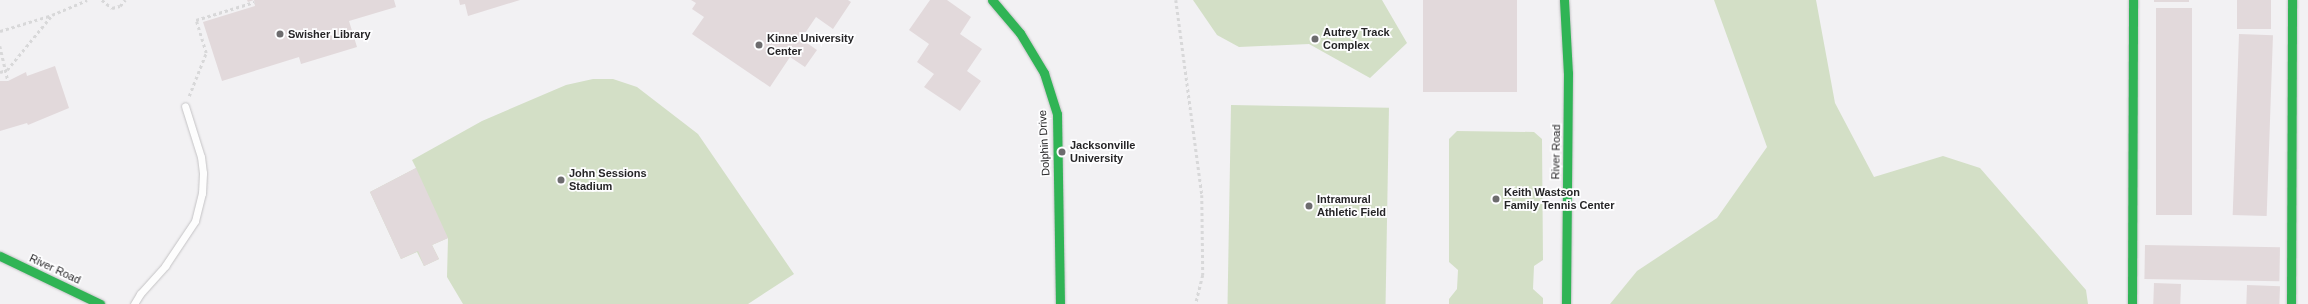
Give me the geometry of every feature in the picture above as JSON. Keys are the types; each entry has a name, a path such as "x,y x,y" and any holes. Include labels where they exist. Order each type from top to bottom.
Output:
{"street":[{"name":"Dolphin Drive","path":"992,0 1020,33 1044,73 1057,114 1060,304"},
{"name":"River Road","path":"1564,0 1568,80 1566,304"},
{"path":"2132,304 2133,0"},
{"path":"2291,304 2292,0"},
{"name":"River Road","path":"0,256 100,304"}],"lane":[{"path":"134,304 140,294 166,266 195,221 202,193 203,173 201,157 185,106"}],"path":[{"path":"0,30 52,15 87,0"},
{"path":"102,0 112,8 120,6 124,0"},
{"path":"1176,0 1202,195 1203,274 1196,304"},
{"path":"185,106 206,52 196,20 254,2"},
{"path":"0,72 7,70 52,15"},
{"path":"0,46 7,70 8,81"}],"green space":[{"name":"Autrey Track Complex","path":"1193,0 1382,0 1407,43 1370,78 1309,44 1239,47 1217,35"},
{"path":"1714,0 1816,0 1835,103 1874,177 1943,156 1980,168 2086,290 2088,304 1610,304 1637,271 1717,218 1767,147"},
{"name":"John Sessions Stadium","path":"593,79 613,79 637,87 698,134 794,274 748,304 463,304 447,277 448,238 432,245 439,259 424,266 417,252 401,259 370,192 416,168 412,160 482,121 566,85"},
{"name":"Intramural Athletic Field","path":"1231,105 1389,108 1386,304 1228,304"},
{"name":"Keith Wastson Family Tennis Center","path":"1457,131 1534,132 1542,139 1543,260 1534,266 1533,289 1543,298 1543,304 1449,304 1449,299 1457,289 1458,270 1449,262 1449,139"}],"building":[{"name":"Swisher Library","path":"254,0 394,0 396,7 349,21 357,47 301,64 299,57 222,81 203,22 255,6"},
{"path":"459,0 520,0 468,16 465,4 460,5"},
{"name":"Kinne University Center","path":"691,0 848,0 851,2 833,29 816,17 801,39 817,50 805,67 790,57 770,87 692,34 704,17 692,9 696,3"},
{"path":"930,0 947,0 971,17 960,34 982,49 967,71 981,81 960,111 924,87 934,74 917,62 929,44 909,30"},
{"path":"1423,0 1517,0 1517,92 1423,92"},
{"path":"2154,0 2189,0 2189,2 2154,2"},
{"path":"2237,0 2271,0 2271,29 2237,29"},
{"path":"2156,8 2192,8 2192,215 2156,215"},
{"path":"2239,34 2273,35 2267,216 2233,215"},
{"path":"55,66 69,108 28,125 27,123 0,131 0,81 8,81 26,72 27,76"},
{"path":"416,168 448,238 432,245 439,259 424,266 418,251 401,259 370,192"},
{"path":"2145,245 2280,247 2279,281 2144,279"},
{"path":"2154,283 2181,284 2180,304 2153,304"},
{"path":"2247,285 2280,286 2279,304 2246,304"}],"traffic: fast":[{"path":"992,0 1020,33 1044,73 1057,114 1060,304"},
{"path":"1564,0 1568,73 1566,304"},
{"path":"2132,304 2133,0"},
{"path":"2291,304 2292,0"},
{"path":"0,256 100,304"}],"place":[{"name":"Swisher Library","path":"280,34"},
{"name":"Autrey Track Complex","path":"1315,39"},
{"name":"Kinne University Center","path":"759,45"},
{"name":"Jacksonville University","path":"1062,152"},
{"name":"John Sessions Stadium","path":"561,180"},
{"name":"Keith Wastson Family Tennis Center","path":"1496,199"},
{"name":"Intramural Athletic Field","path":"1309,206"}]}
